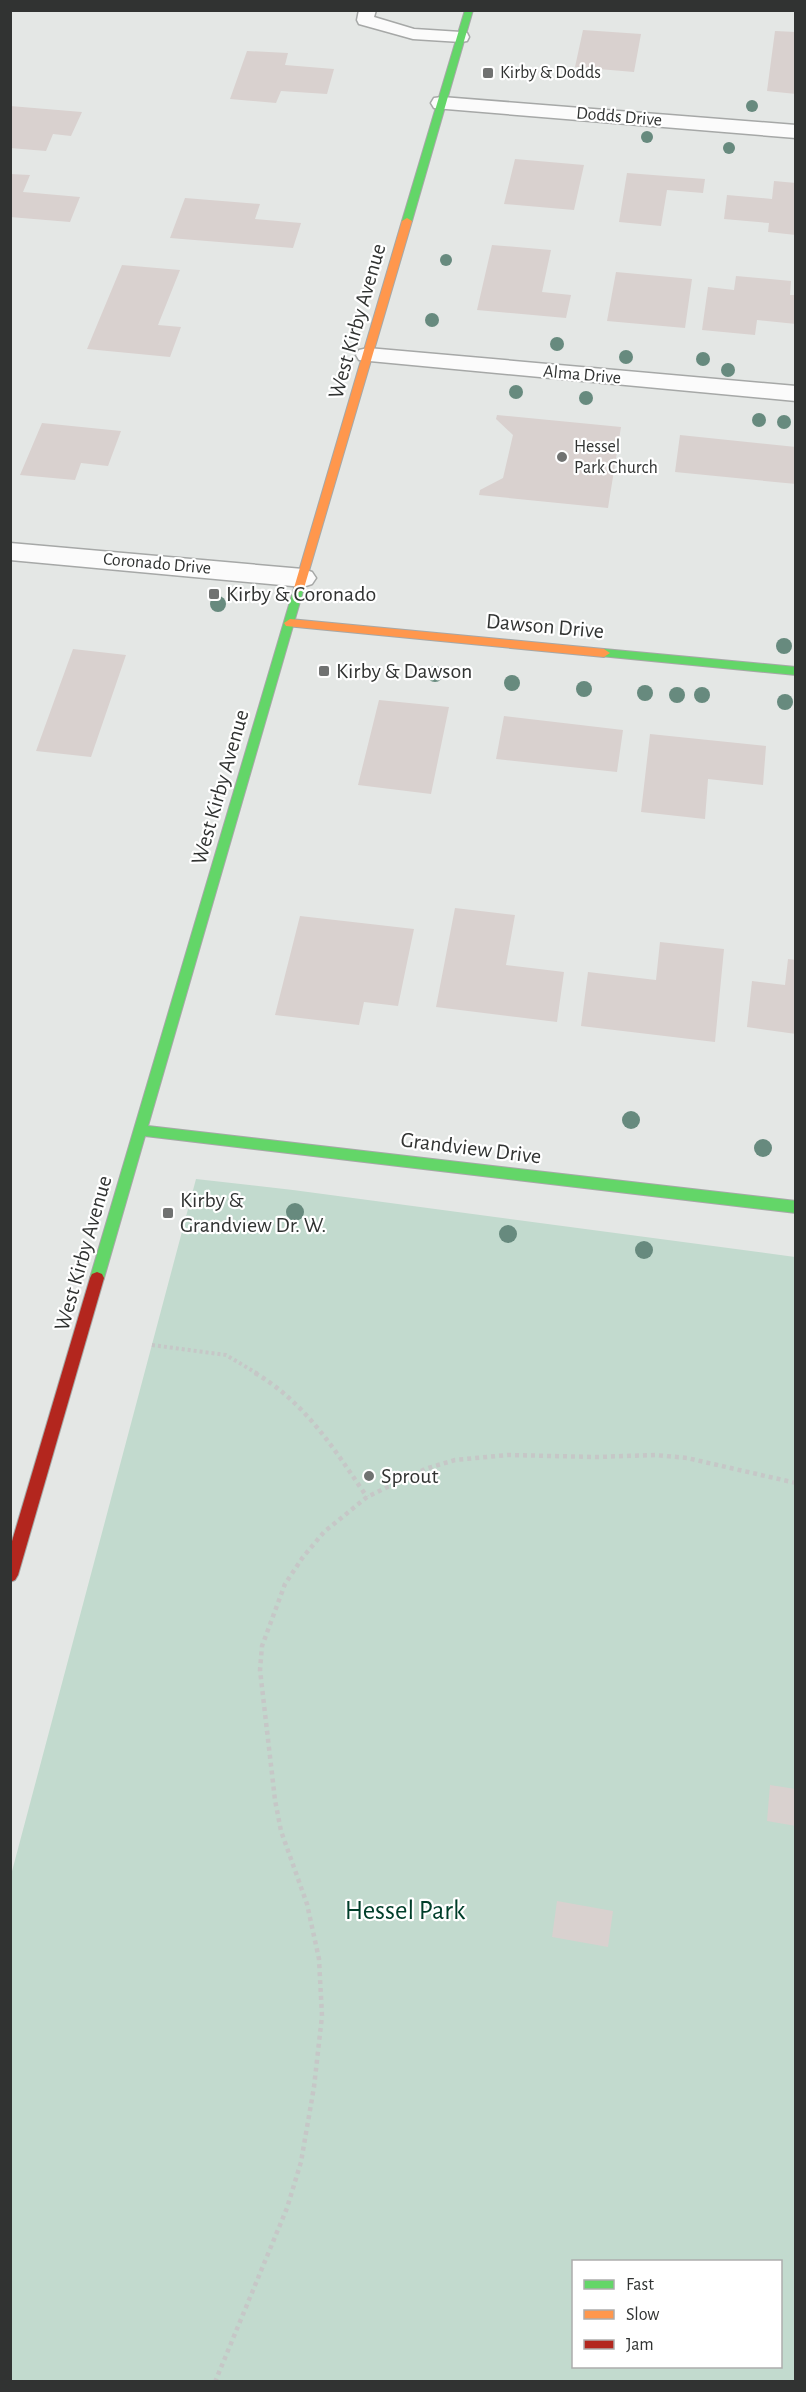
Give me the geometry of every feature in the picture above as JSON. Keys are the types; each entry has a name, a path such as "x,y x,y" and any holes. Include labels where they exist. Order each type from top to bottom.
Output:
{"main road":[{"name":"West Kirby Avenue","path":"10,1575 469,10"},
{"name":"Dawson Drive","path":"290,623 795,671"},
{"name":"Grandview Drive","path":"141,1130 795,1207"}],"street":[{"name":"Dodds Drive","path":"442,103 795,132"},
{"name":"Alma Drive","path":"368,355 795,394"},
{"name":"Coronado Drive","path":"10,551 303,578"}],"lane":[{"path":"368,10 364,20 413,34 461,37"}],"path":[{"path":"152,1345 226,1355 279,1387 321,1431 366,1497"},
{"path":"214,2382 287,2208 301,2162 314,2087 322,2016 319,1959 307,1904 281,1831 275,1800 260,1670 262,1646 285,1584 303,1557 324,1532 366,1497 426,1468 455,1460 508,1455 596,1457 656,1455 687,1458 749,1470 795,1483"}],"green space":[{"name":"Hessel Park","path":"196,1179 795,1257 795,2381 11,2382 11,1875"}],"building":[{"path":"583,30 641,34 634,72 575,67"},
{"path":"775,31 796,32 796,94 767,91"},
{"path":"247,51 288,53 285,65 334,69 327,94 281,91 276,103 230,99"},
{"path":"10,106 82,112 71,136 53,134 46,151 10,148"},
{"path":"515,159 584,165 574,210 504,204"},
{"path":"627,173 705,179 703,193 667,190 661,226 619,222"},
{"path":"10,174 30,175 23,192 80,197 70,222 10,217"},
{"path":"774,181 796,183 796,235 768,232 769,223 724,219 727,195 772,199"},
{"path":"185,198 260,204 255,219 301,223 293,248 170,238"},
{"path":"492,245 551,250 542,292 571,295 566,318 477,310"},
{"path":"122,265 180,270 158,325 181,327 170,357 87,349"},
{"path":"616,272 692,279 685,328 607,321"},
{"path":"736,276 791,281 790,295 796,295 796,324 757,320 755,335 702,330 708,287 734,290"},
{"name":"Hessel Park Church","path":"497,415 621,427 608,508 479,495 480,490 503,478 513,435 496,419"},
{"path":"42,423 121,431 108,466 81,463 75,480 20,475"},
{"path":"680,435 796,447 796,484 675,472"},
{"path":"73,649 126,655 91,757 36,751"},
{"path":"379,700 449,707 431,794 358,785"},
{"path":"504,716 623,730 617,772 496,759"},
{"path":"650,734 766,746 763,785 708,779 705,819 641,812"},
{"path":"455,908 515,915 506,965 564,972 557,1022 436,1007"},
{"path":"300,916 414,929 398,1006 364,1002 359,1025 275,1015"},
{"path":"660,942 724,949 715,1042 581,1026 588,972 656,980"},
{"path":"788,959 796,960 796,1034 747,1027 752,981 785,985"},
{"path":"770,1785 796,1789 796,1826 767,1821"},
{"path":"557,1901 613,1911 608,1947 552,1937"}],"traffic: fast":[{"path":"407,221 469,10"},
{"path":"97,1278 299,588"},
{"path":"604,653 796,671"},
{"path":"141,1130 796,1207"}],"traffic: slow":[{"path":"299,588 407,221"},
{"path":"290,623 604,653"}],"traffic: jam":[{"path":"10,1575 97,1278"}],"place":[{"name":"Kirby & Dodds","path":"488,73"},
{"name":"Hessel Park Church","path":"562,457"},
{"name":"Kirby & Coronado","path":"214,594"},
{"name":"Kirby & Dawson","path":"324,671"},
{"name":"Kirby & Grandview Dr. W.","path":"168,1213"},
{"name":"Sprout","path":"369,1476"}]}
